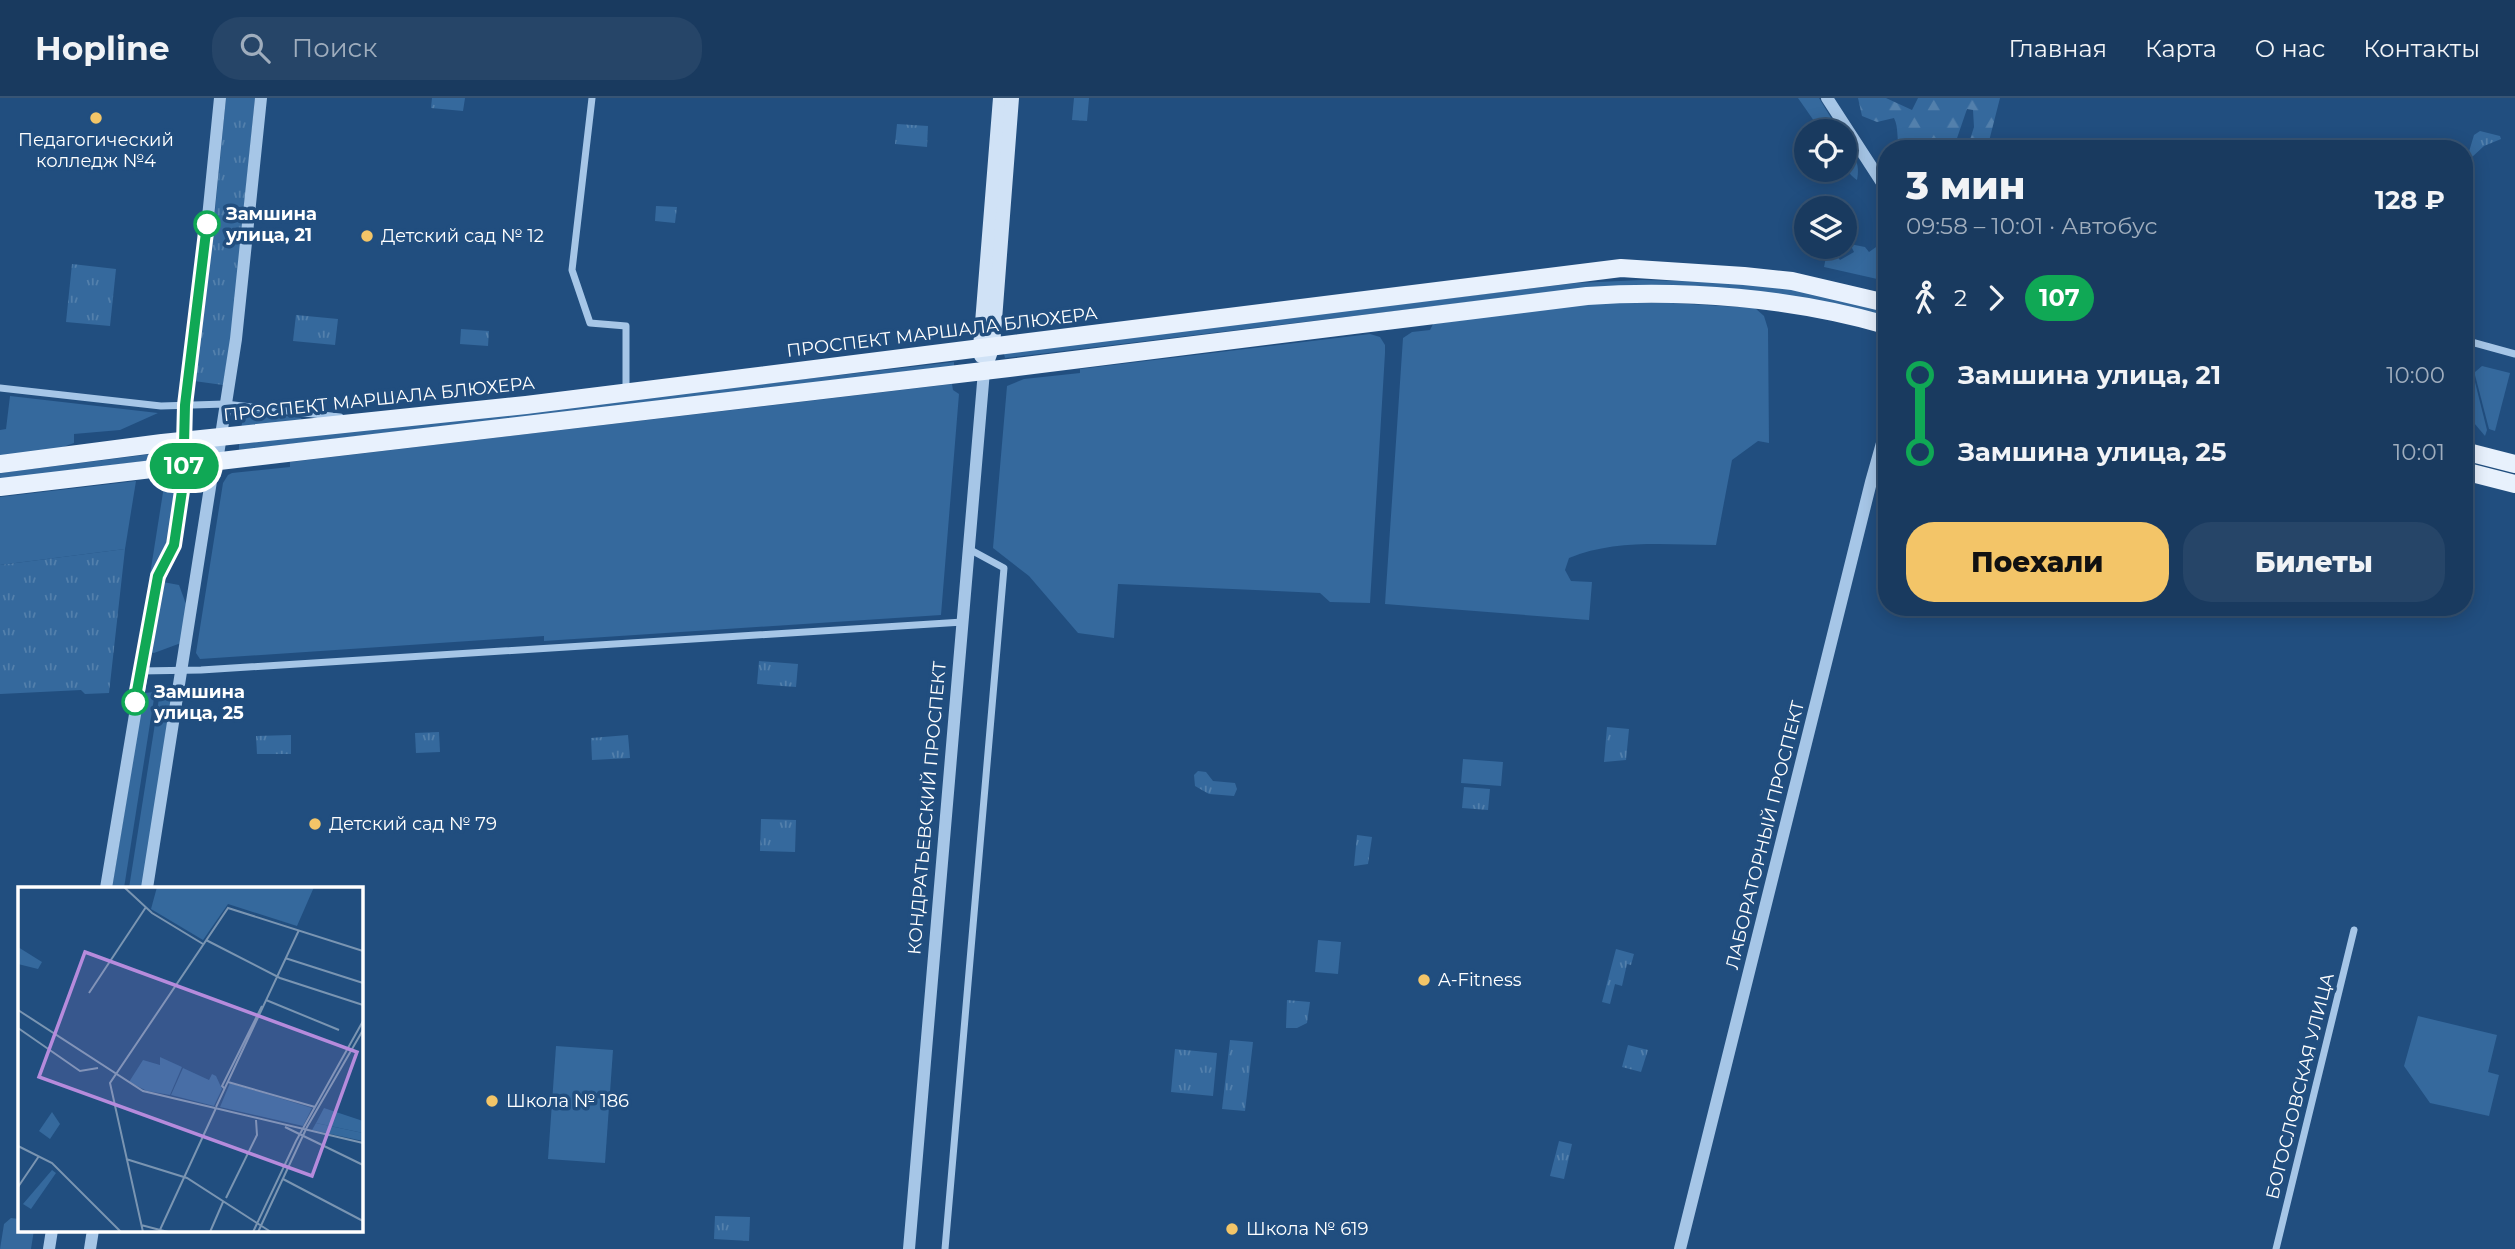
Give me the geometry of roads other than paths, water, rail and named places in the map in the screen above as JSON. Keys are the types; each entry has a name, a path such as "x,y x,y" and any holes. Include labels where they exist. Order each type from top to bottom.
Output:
{"main road":[{"name":"КОНДРАТЬЕВСКИЙ ПРОСПЕКТ","path":"986,347 1000,98"},
{"name":"КОНДРАТЬЕВСКИЙ ПРОСПЕКТ","path":"984,371 1012,98"},
{"name":"ПРОСПЕКТ МАРШАЛА БЛЮХЕРА","path":"0,464 183,441 626,393 1621,268 1792,281 1878,301"},
{"path":"0,487 984,371 1587,296 1627,293 1746,299 1827,311 1878,323"},
{"path":"2473,454 2515,464"},
{"path":"2473,473 2515,484"}],"street":[{"path":"106,887 140,671 158,576 174,545 184,464 185,405 203,267 220,98"},
{"path":"147,887 239,312 261,98"},
{"path":"592,98 572,270 590,323 626,326 626,393"},
{"path":"1828,98 1878,176"},
{"path":"2473,342 2515,354"},
{"name":"КОНДРАТЬЕВСКИЙ ПРОСПЕКТ","path":"909,1249 984,371"},
{"path":"0,388 161,407 225,404 371,422"},
{"name":"ЛАБОРАТОРНЫЙ ПРОСПЕКТ","path":"1680,1249 1878,458"},
{"path":"945,1249 1004,568 969,549"},
{"path":"140,671 181,671 962,622"},
{"name":"БОГОСЛОВСКАЯ УЛИЦА","path":"2276,1249 2354,930"}],"place":[{"name":"Педагогический колледж №4","path":"96,118"},
{"name":"Замшина улица, 21","path":"207,224"},
{"name":"Детский сад № 12","path":"367,236"},
{"name":"Замшина улица, 25","path":"135,702"},
{"name":"Детский сад № 79","path":"315,824"},
{"name":"A-Fitness","path":"1424,980"},
{"name":"Школа № 186","path":"492,1101"},
{"name":"Школа № 619","path":"1232,1229"}]}
